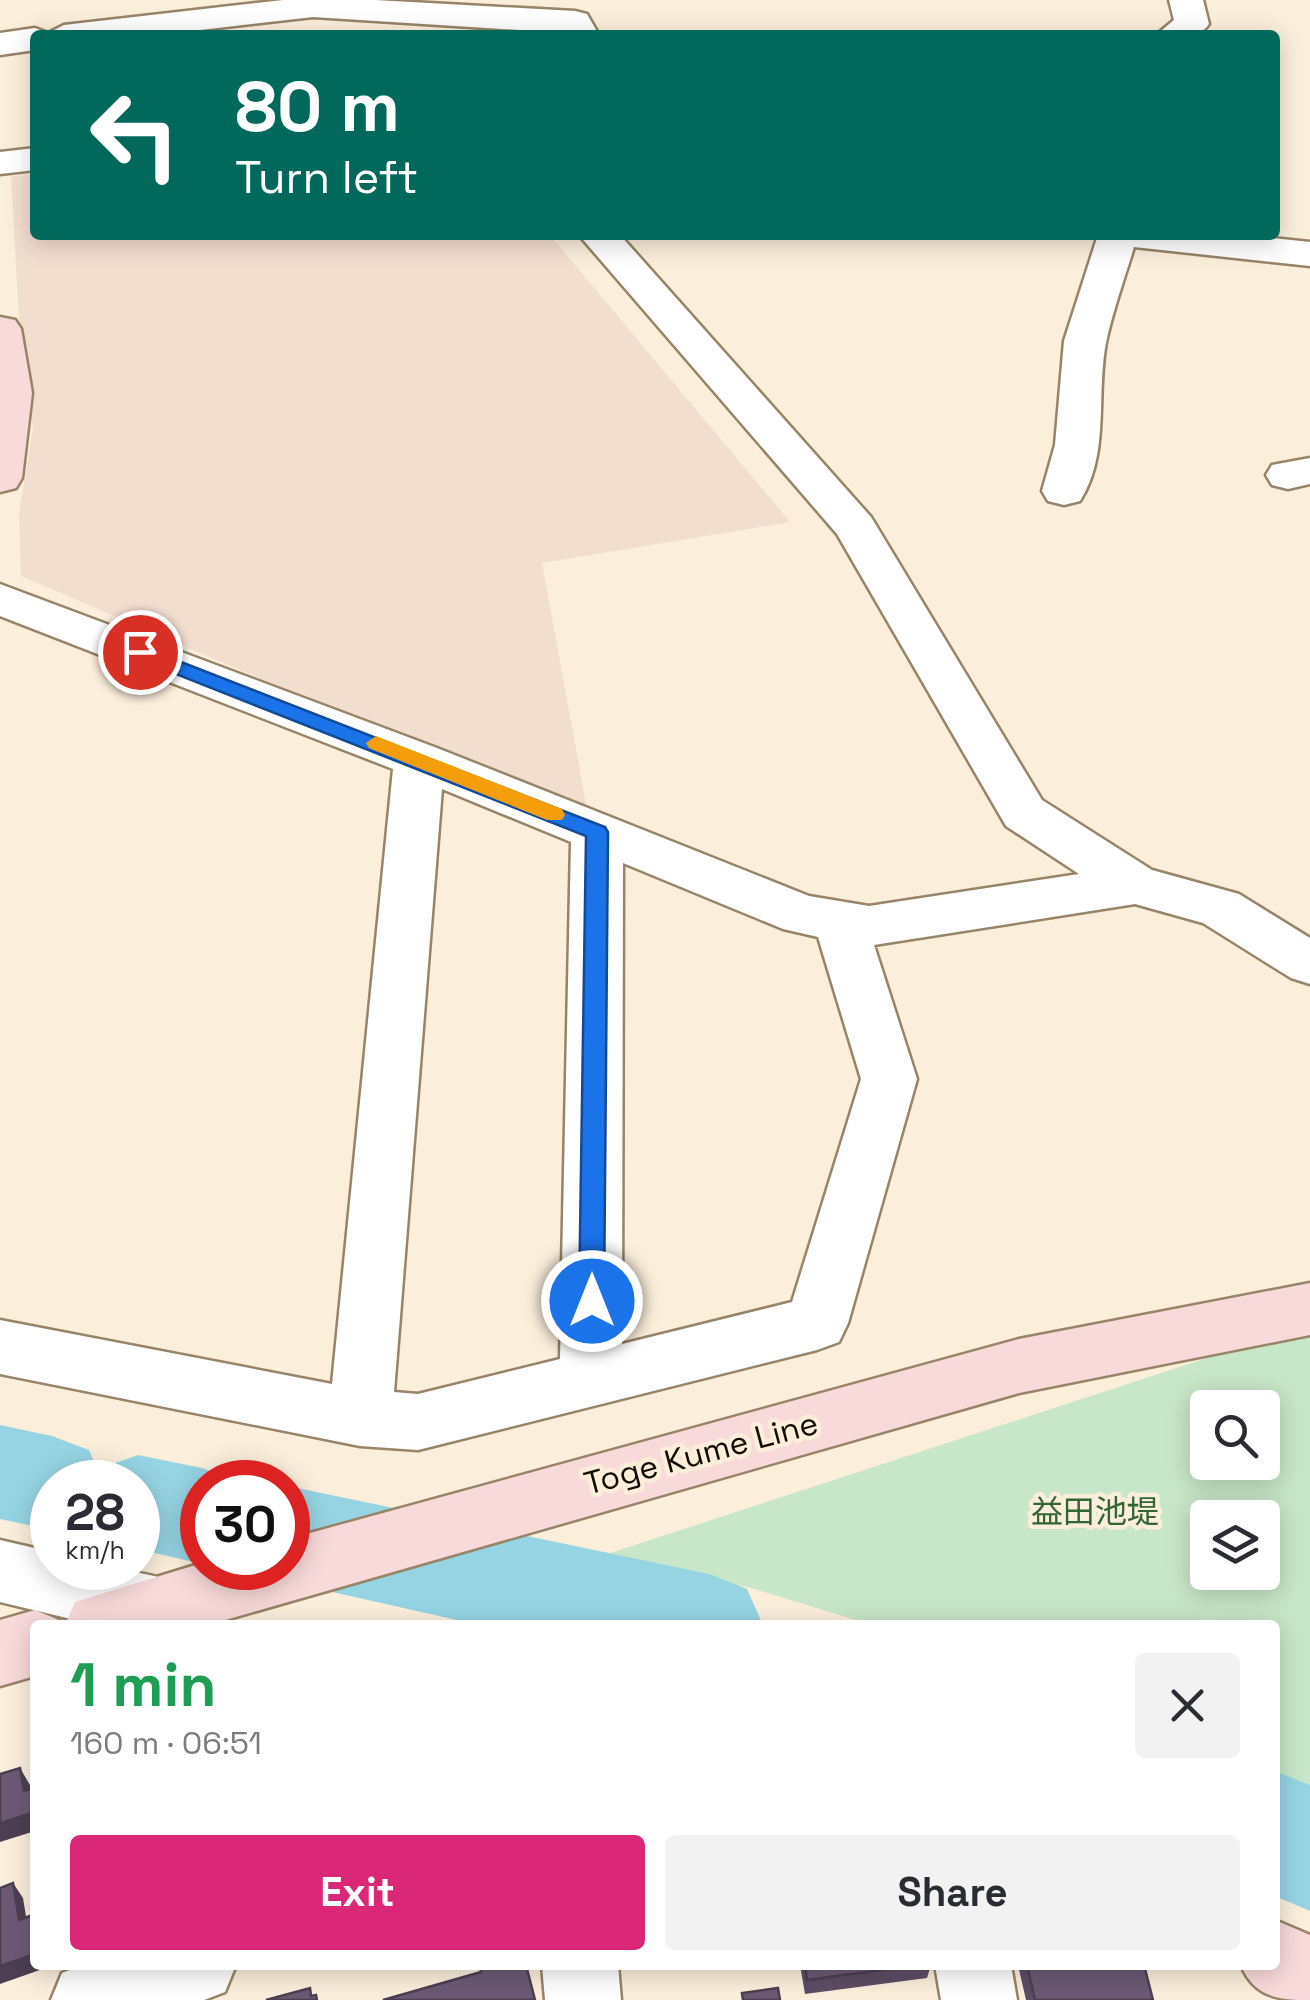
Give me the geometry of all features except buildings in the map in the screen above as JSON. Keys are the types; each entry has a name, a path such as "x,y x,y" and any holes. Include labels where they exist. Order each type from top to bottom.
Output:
{"main road":[{"path":"0,329 10,393 0,478"},
{"name":"Toge Kume Line","path":"173,1613 534,1499 1018,1366 1310,1310"},
{"path":"0,1653 30,1644"},
{"path":"1280,1960 1310,1977"}],"street":[{"path":"1182,30 1192,24 1186,0"},
{"path":"96,30 173,18 314,7 373,22 575,21 580,30"},
{"path":"0,44 30,40"},
{"path":"0,163 30,160"},
{"path":"616,240 855,527 1024,813 1135,885 1220,908 1310,964"},
{"path":"1064,491 1076,446 1085,341 1116,240"},
{"path":"1180,240 1310,254"},
{"path":"0,599 419,760 802,915 869,926 1135,885"},
{"path":"360,1418 419,760"},
{"path":"591,1380 597,832"},
{"path":"0,1347 360,1418 418,1422 817,1323 889,1079 840,921"},
{"path":"0,1571 173,1613"},
{"path":"113,1996 184,1970"},
{"path":"580,1970 583,2000"},
{"path":"973,1970 980,2000"}],"shaded area":[{"path":"30,175 30,240 554,240 790,522 542,563 589,820 21,576 19,514 33,428 22,371 11,177"}],"green space":[{"name":"益田池堤","path":"1310,1334 1310,1818 1280,1797 1280,1620 856,1620 748,1587 589,1560 1268,1338"}],"waterway":[{"path":"0,1472 30,1478"},
{"path":"160,1507 180,1511"},
{"path":"310,1539 686,1620"},
{"path":"1280,1832 1310,1853"}],"slow traffic":[{"path":"376,743 554,815"}],"route":[{"path":"140,652 597,832 592,1301"}]}
